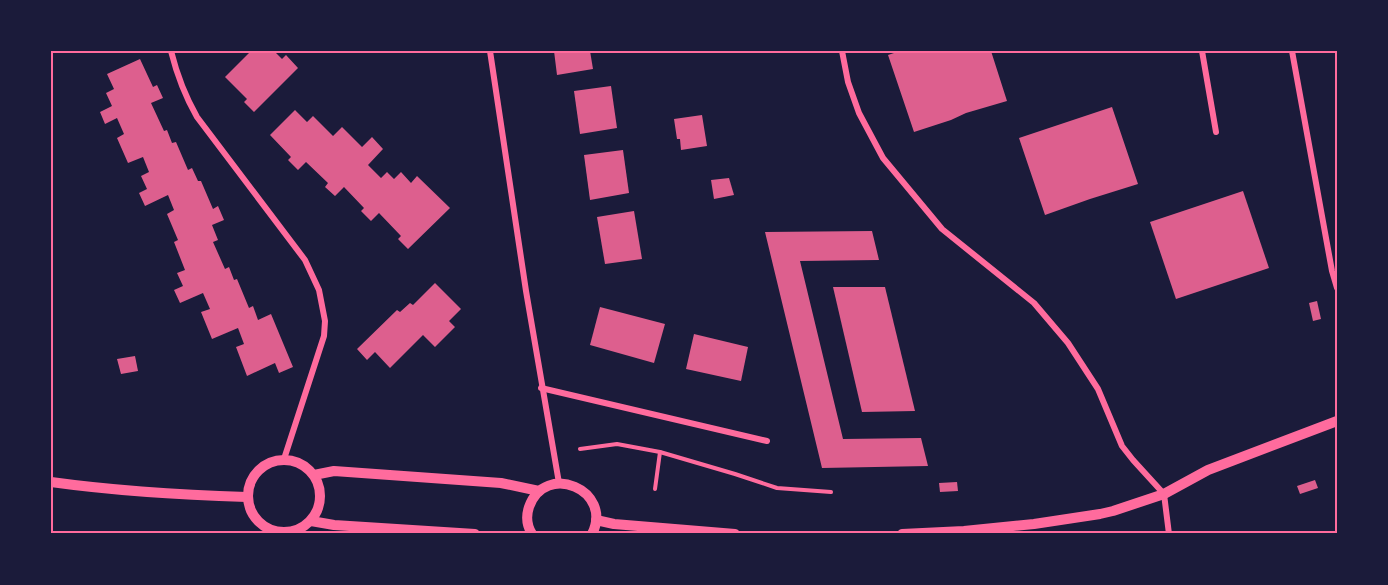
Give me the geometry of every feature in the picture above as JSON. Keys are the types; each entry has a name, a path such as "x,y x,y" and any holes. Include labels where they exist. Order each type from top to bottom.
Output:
{"street":[{"path":"171,51 180,82 197,117 305,260 319,290 325,321 324,336 284,459"},
{"path":"490,51 542,388 559,483"},
{"path":"842,51 848,82 858,113 883,158 942,229 1034,303 1068,343 1098,389 1122,446 1164,494 1169,534"},
{"path":"1202,51 1216,132"},
{"path":"1292,51 1337,288"},
{"path":"542,388 767,441"},
{"path":"902,534 1025,525 1100,514 1164,494 1208,470 1337,421"},
{"path":"284,459 301,464 314,475 320,490 319,507 311,521 298,530 283,533 266,527 252,514 247,496 252,478 266,464 284,459"},
{"path":"314,475 334,471 423,477 501,483 539,491"},
{"path":"51,482 210,496 247,496"},
{"path":"526,533 528,509 532,499 539,491 559,483 578,487 592,501 596,520 592,534"},
{"path":"596,520 614,524 735,534"},
{"path":"311,521 334,525 475,534"}],"path":[{"path":"580,449 617,444 660,452 777,488 831,492"},
{"path":"654,489 660,452"}],"building":[{"path":"251,51 274,51 282,59 286,55 298,68 254,112 244,102 247,99 225,77"},
{"path":"554,51 590,51 593,69 557,75"},
{"path":"900,51 991,51 1007,101 914,132 888,55"},
{"path":"140,59 153,87 157,85 163,98 151,103 164,131 167,130 172,143 176,142 188,170 192,168 198,181 201,181 213,209 218,206 224,220 212,225 218,240 213,242 225,269 229,267 234,280 237,279 249,308 253,306 258,320 271,314 293,367 279,373 275,363 247,376 236,347 244,344 238,328 212,339 201,312 210,309 203,293 180,303 174,290 183,286 177,273 185,270 174,242 178,240 167,214 174,210 168,195 145,206 139,193 147,189 141,176 149,172 143,157 128,163 117,138 124,134 117,118 105,124 100,112 112,106 106,93 114,89 107,74"},
{"path":"611,86 617,128 580,134 574,91"},
{"path":"1112,107 1138,184 1045,215 1019,138"},
{"path":"295,110 307,122 313,116 333,136 342,127 362,147 372,137 383,149 368,165 381,178 387,172 394,179 401,172 411,183 417,176 450,208 408,249 398,239 401,236 379,213 371,221 361,211 364,208 344,187 335,196 325,187 328,183 306,162 298,170 288,160 291,157 270,135"},
{"path":"702,115 707,146 681,150 674,119"},
{"path":"623,150 629,193 590,200 584,155"},
{"path":"729,178 734,195 714,199 711,180"},
{"path":"1243,191 1269,268 1176,299 1150,222"},
{"path":"634,211 642,259 605,264 597,217"},
{"path":"872,231 879,260 800,261 843,439 921,438 928,466 822,468 765,232"},
{"path":"435,283 461,309 449,321 455,327 435,347 423,335 390,368 375,352 367,360 357,349 397,310 400,312 410,303 413,305"},
{"path":"833,287 885,287 915,411 862,412"},
{"path":"1317,301 1321,319 1313,321 1309,303"},
{"path":"600,307 665,324 654,363 590,345"},
{"path":"694,334 748,347 741,381 686,369"},
{"path":"135,356 138,371 121,374 117,359"},
{"path":"1315,480 1318,488 1300,494 1297,486"},
{"path":"957,482 958,491 940,492 939,483"}]}
